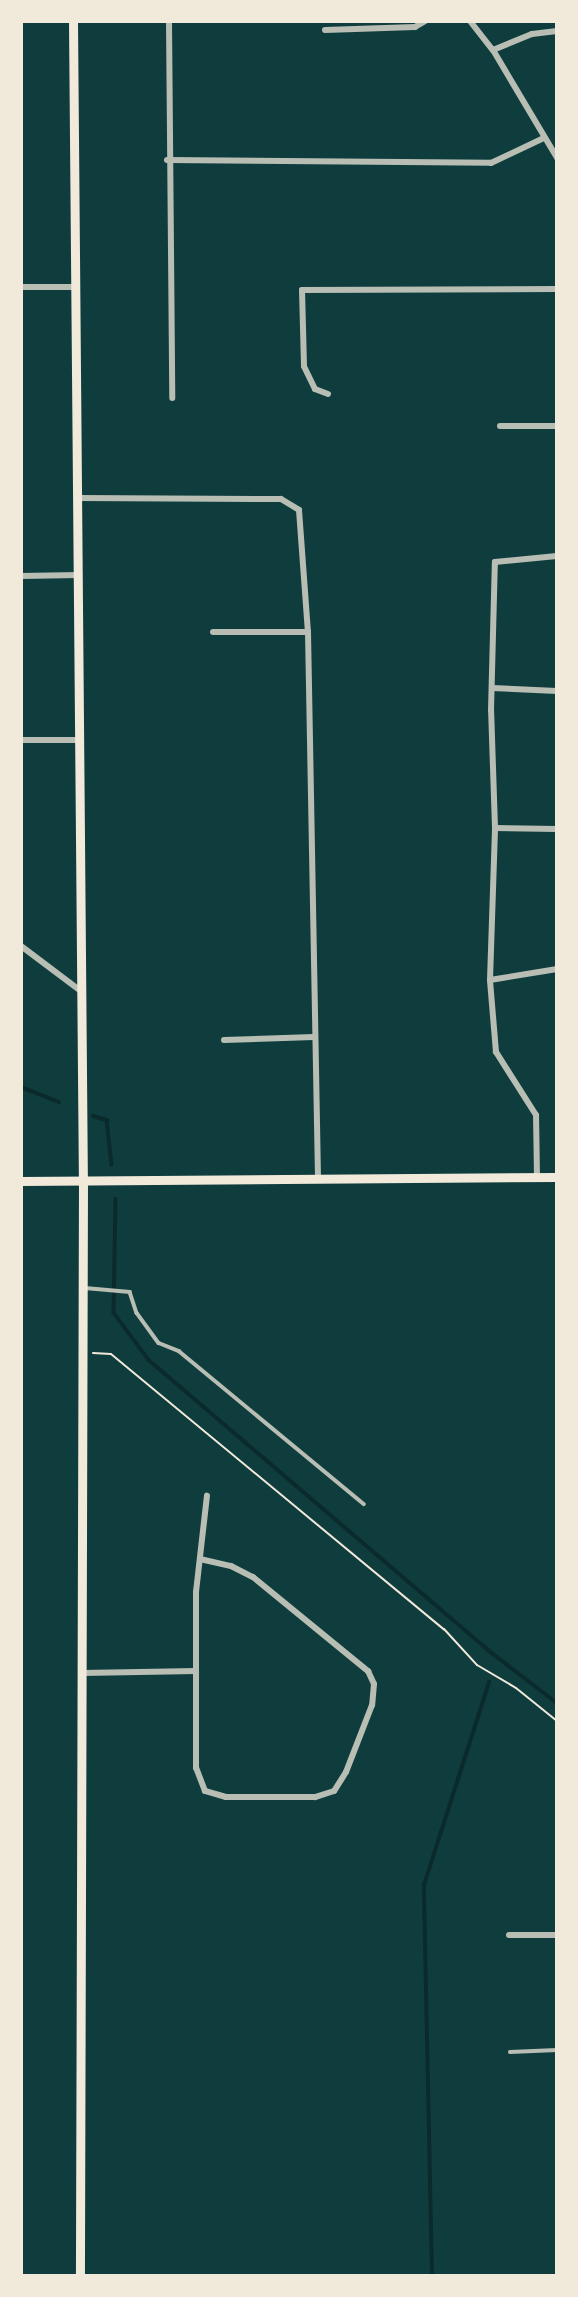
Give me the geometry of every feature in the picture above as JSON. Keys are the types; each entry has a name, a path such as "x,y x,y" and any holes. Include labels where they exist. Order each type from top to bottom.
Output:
{"main road":[{"path":"74,21 83,1181 80,2276"},
{"path":"21,1181 557,1177"}],"street":[{"path":"169,21 167,160 172,398"},
{"path":"325,30 415,27 425,21"},
{"path":"470,21 493,50 557,158"},
{"path":"493,50 531,34 557,30"},
{"path":"167,160 491,163 544,138"},
{"path":"21,286 76,287"},
{"path":"328,394 315,388 304,366 302,290 557,289"},
{"path":"500,426 557,425"},
{"path":"78,498 292,503 299,510 308,632 318,1180"},
{"path":"537,1177 536,1115 496,1052 490,980 495,828 492,688 495,562 557,556"},
{"path":"21,576 79,575"},
{"path":"213,632 308,632"},
{"path":"492,688 557,691"},
{"path":"21,740 80,740"},
{"path":"495,828 557,829"},
{"path":"21,946 81,991"},
{"path":"490,980 557,969"},
{"path":"224,1040 314,1037"},
{"path":"200,1559 231,1566 253,1577 368,1671 374,1684 372,1705 346,1773 334,1791 315,1797 226,1797 205,1791 196,1768 200,1559 207,1496"},
{"path":"82,1673 197,1671"},
{"path":"509,1935 557,1935"}],"lane":[{"path":"83,1288 130,1292 137,1313 159,1343 179,1351 364,1504"},
{"path":"510,2052 557,2050"}],"path":[{"path":"83,1353 111,1354 444,1629 477,1665 516,1688 557,1721"}],"waterway":[{"path":"21,1087 59,1102"},
{"path":"93,1116 107,1120 112,1165"},
{"path":"116,1199 114,1313 149,1360 492,1653 557,1703"},
{"path":"432,2276 424,1885 489,1682"}]}
